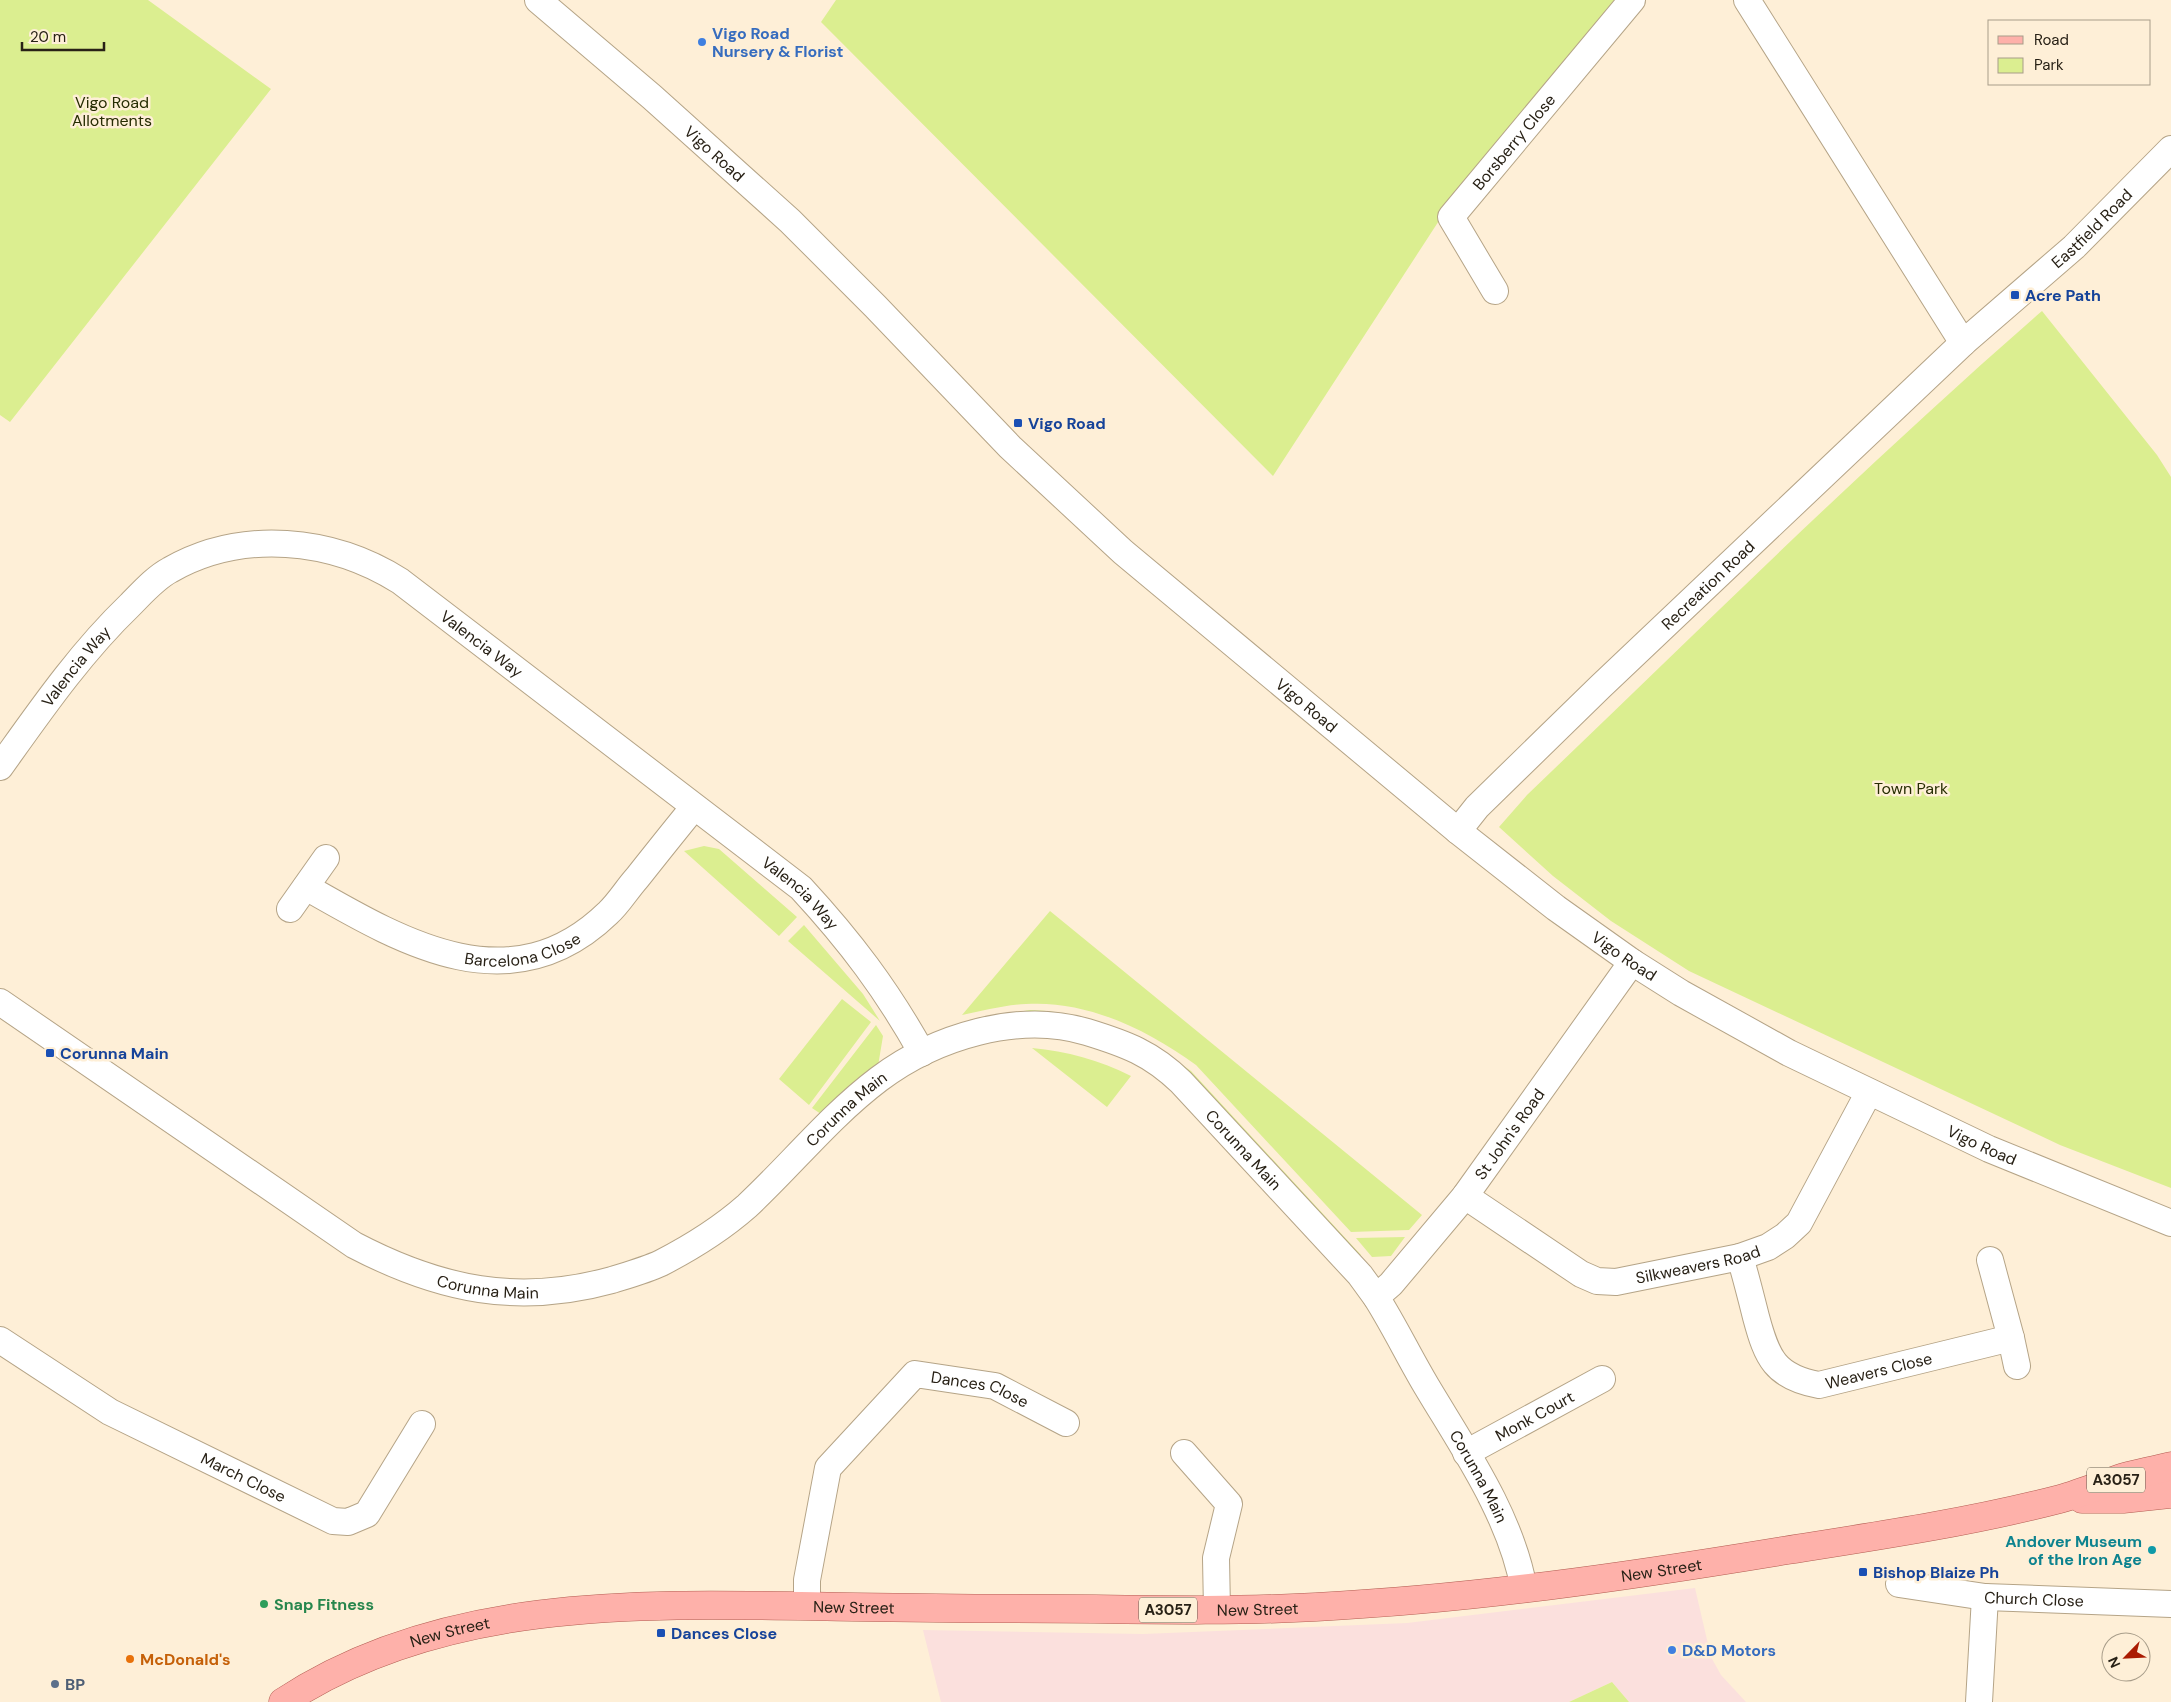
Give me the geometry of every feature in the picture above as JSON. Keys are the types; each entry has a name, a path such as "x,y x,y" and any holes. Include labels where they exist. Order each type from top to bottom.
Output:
{"main road":[{"name":"New Street","path":"283,1702 331,1672 376,1652 424,1636 487,1623 547,1614 721,1606 1217,1610 1323,1607 1524,1589 1686,1566 1968,1518 2062,1498 2123,1478 2171,1466"},
{"name":"New Street","path":"2062,1498 2122,1499 2171,1494"}],"street":[{"name":"Vigo Road","path":"538,0 652,96 790,221 875,306 1010,447 1084,517 1458,831 1556,908 1632,962 1731,1021 1869,1092 1989,1149 2171,1223"},
{"name":"Borsberry Close","path":"1495,291 1451,217 1632,0"},
{"path":"1747,0 1963,343"},
{"name":"Eastfield Road","path":"1963,343 2074,247 2171,148"},
{"name":"Recreation Road","path":"1458,831 1477,807 1600,687 1963,343"},
{"name":"Valencia Way","path":"0,767 43,706 108,625 168,571 199,556 224,549 270,543 301,545 362,560 400,581 807,895 844,936 874,974 895,1005 922,1053"},
{"name":"Barcelona Close","path":"306,886 365,921 422,948 476,960 526,959 560,946 584,932 609,912 694,807"},
{"path":"290,909 326,858"},
{"name":"St John's Road","path":"1376,1298 1391,1284 1465,1196 1632,962"},
{"name":"Corunna Main","path":"0,1002 354,1246 392,1265 434,1281 494,1292 542,1293 584,1288 659,1264 710,1233 745,1207 848,1105 880,1079 922,1053 974,1034 998,1028 1049,1024 1073,1028 1124,1044 1147,1054 1164,1066 1181,1082 1360,1275 1376,1298 1494,1505 1516,1555 1524,1589"},
{"name":"Silkweavers Road","path":"1465,1196 1581,1274 1597,1280 1616,1282 1740,1257 1768,1247 1800,1223 1869,1092"},
{"name":"Weavers Close","path":"1740,1257 1765,1349 1776,1366 1801,1382 1819,1385 2010,1338"},
{"path":"1990,1260 2017,1366"},
{"name":"March Close","path":"0,1340 110,1412 333,1521 348,1522 367,1514 422,1424"},
{"name":"Dances Close","path":"807,1606 807,1580 828,1468 915,1374 995,1386 1066,1423"},
{"name":"Monk Court","path":"1466,1453 1602,1379"},
{"path":"1184,1453 1229,1504 1216,1558 1217,1610"},
{"name":"Church Close","path":"1899,1584 1985,1597 2171,1604"},
{"path":"1979,1702 1985,1597"}],"shaded area":[{"path":"1695,1588 1711,1657 1721,1675 1746,1702 1629,1702 1612,1682 1569,1702 941,1702 923,1630 1143,1634 1407,1623"}],"green space":[{"name":"Vigo Road Allotments","path":"0,0 148,0 271,89 10,422 0,415"},
{"path":"836,0 1618,0 1444,213 1273,476 821,22"},
{"name":"Town Park","path":"2042,311 2157,455 2171,477 2171,1188 2060,1145 1689,971 1611,921 1553,876 1499,827 1527,795 1846,489"},
{"path":"704,846 719,849 797,917 779,936 684,851"},
{"path":"1050,911 1422,1215 1409,1230 1351,1232 1196,1065 1158,1040 1137,1029 1094,1012 1049,1004 1010,1006 962,1015"},
{"path":"804,925 863,994 880,1021 788,941"},
{"path":"842,999 871,1022 809,1105 779,1079"},
{"path":"1030,1010 1074,1015 1115,1028 1135,1036 1191,1071 1361,1255 1358,1255 1164,1056 969,1024 969,1020"},
{"path":"876,1025 883,1036 878,1066 821,1114 812,1108"},
{"path":"1032,1048 1058,1051 1083,1057 1131,1076 1107,1107"},
{"path":"1405,1237 1391,1256 1372,1257 1356,1238"},
{"path":"1612,1682 1629,1702 1569,1702"}],"place":[{"name":"Vigo Road Nursery & Florist","path":"702,42"},
{"name":"Acre Path","path":"2015,295"},
{"name":"Vigo Road","path":"1018,423"},
{"name":"Corunna Main","path":"50,1053"},
{"name":"Andover Museum of the Iron Age","path":"2152,1550"},
{"name":"Bishop Blaize Ph","path":"1863,1572"},
{"name":"Snap Fitness","path":"264,1604"},
{"name":"Dances Close","path":"661,1633"},
{"name":"D&D Motors","path":"1672,1650"},
{"name":"McDonald's","path":"130,1659"},
{"name":"BP","path":"55,1684"}]}
